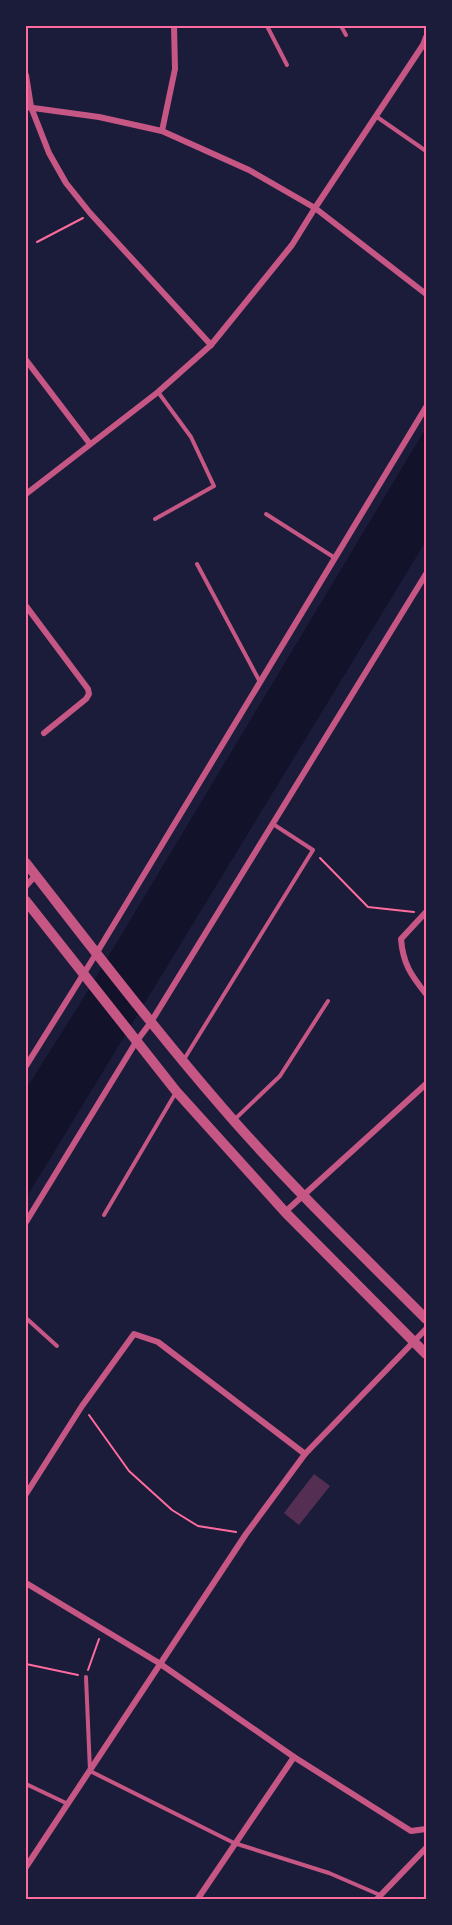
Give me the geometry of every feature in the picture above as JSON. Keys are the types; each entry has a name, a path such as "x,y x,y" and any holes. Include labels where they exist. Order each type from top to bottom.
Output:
{"street":[{"path":"162,131 175,69 174,26"},
{"path":"26,494 158,392 211,345 307,224 315,208 425,46 426,37"},
{"path":"26,75 28,107 66,183 90,213 211,345"},
{"path":"28,107 99,117 162,131 249,170 315,208 426,294"},
{"path":"26,360 90,444"},
{"path":"26,1066 100,958 260,683 426,407"},
{"path":"26,1222 132,1038 151,1022 426,574"},
{"path":"26,606 88,689 89,694 86,699 44,733"},
{"path":"26,864 142,1011 234,1121 302,1196 426,1319"},
{"path":"26,886 35,876"},
{"path":"26,901 176,1092 285,1212 426,1354"},
{"path":"426,913 401,939 402,956 411,975 426,994"},
{"path":"285,1212 426,1084"},
{"path":"26,1867 246,1534 305,1454 426,1329"},
{"path":"26,1494 82,1406 134,1334 158,1342 305,1454"},
{"path":"26,1582 159,1663 294,1757 411,1831 426,1829"},
{"path":"197,1899 294,1757"},
{"path":"378,1897 426,1848"}],"lane":[{"path":"267,26 287,65"},
{"path":"341,26 346,35"},
{"path":"377,117 426,152"},
{"path":"155,519 214,486 191,437 158,392"},
{"path":"266,514 336,558"},
{"path":"197,564 260,683"},
{"path":"183,1061 313,850 272,824"},
{"path":"234,1121 280,1076 328,1001"},
{"path":"104,1215 176,1092"},
{"path":"26,1318 57,1346"},
{"path":"86,1677 90,1771 234,1843 329,1873 378,1897"},
{"path":"26,1784 68,1804"}],"path":[{"path":"37,242 90,213"},
{"path":"313,850 368,907 426,913"},
{"path":"82,1406 129,1471 172,1510 198,1526 246,1534"},
{"path":"26,1664 86,1677 102,1629"}],"shaded area":[{"path":"426,428 426,541 26,1198 26,1089 78,1007"}],"building":[{"path":"314,1474 330,1486 299,1525 284,1513"}]}
